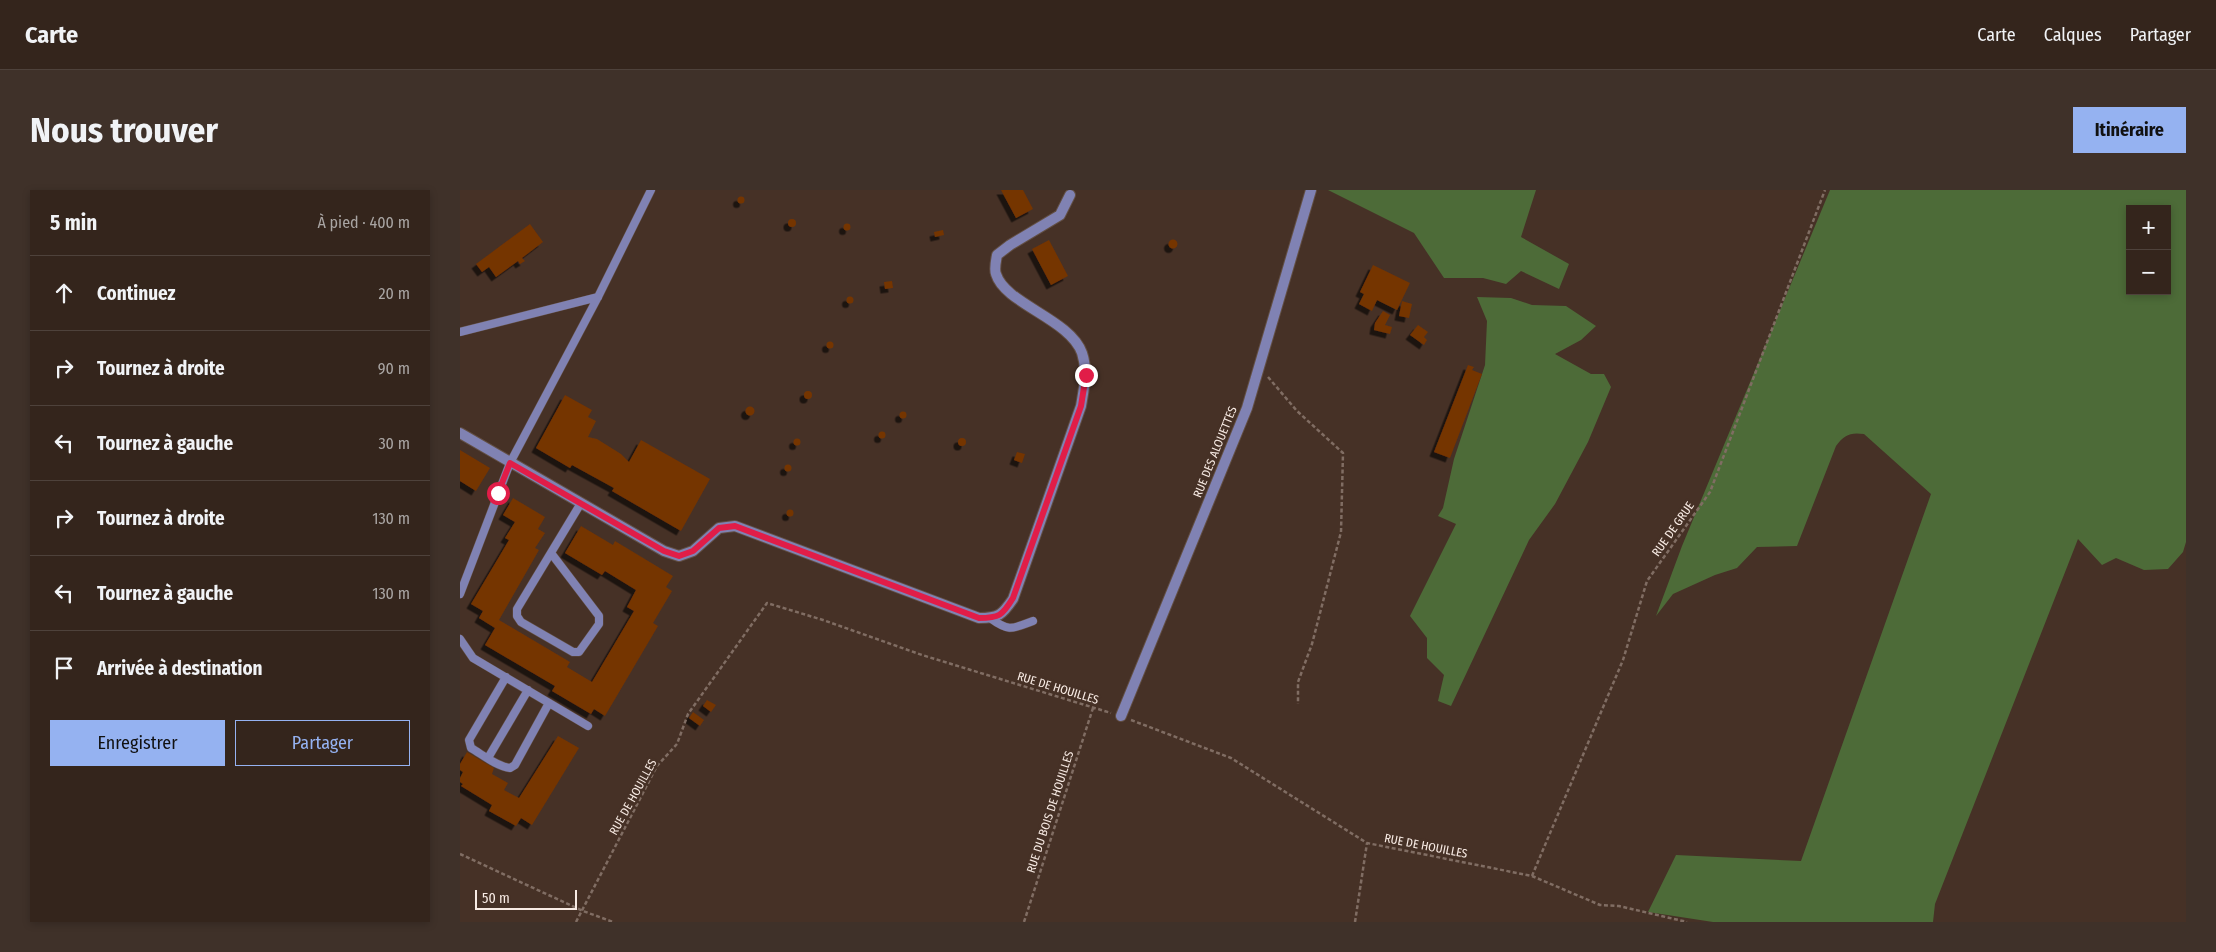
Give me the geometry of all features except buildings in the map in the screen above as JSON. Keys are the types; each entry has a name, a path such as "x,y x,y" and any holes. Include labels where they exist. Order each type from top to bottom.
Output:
{"street":[{"name":"RUE DES ALOUETTES","path":"1121,716 1247,408 1311,190"},
{"path":"460,434 664,551 679,556 693,551 719,528 735,526 979,618 990,618 1004,613 1013,598 1081,406 1086,375 1082,352 1067,332 1002,287 995,272 997,255 1060,215 1070,195"}],"lane":[{"path":"460,594 510,463 598,297 651,190"},
{"path":"460,332 598,297"},
{"path":"551,554 599,616 599,624 579,652 573,652 520,622 517,616 517,609 581,503"},
{"path":"990,618 1011,630 1033,621"},
{"path":"460,639 473,658 588,726"},
{"path":"506,677 469,740 471,748 504,767 510,768 515,765 549,703"},
{"path":"488,758 528,690"}],"path":[{"name":"RUE DE GRUE","path":"1532,876 1623,660 1647,581 1710,492 1824,190"},
{"path":"1259,366 1297,411 1343,453 1340,532 1312,644 1298,682 1298,704"},
{"name":"RUE DE HOUILLES","path":"576,922 657,766 677,744 688,714 767,603 823,620 922,655 1121,716 1231,758 1367,843 1532,876 1600,905 1618,906 1687,922"},
{"name":"RUE DU BOIS DE HOUILLES","path":"1024,922 1093,708"},
{"path":"1355,922 1367,843"},
{"path":"460,854 583,911 613,922"}],"green space":[{"path":"1328,190 1536,190 1521,237 1569,264 1559,289 1521,271 1506,284 1483,278 1444,278 1414,233"},
{"path":"1830,190 2186,190 2186,542 2183,552 2168,569 2144,570 2116,558 2102,565 2078,539 1935,904 1933,922 1713,922 1648,912 1676,855 1801,861 1931,494 1864,434 1851,434 1842,439 1836,446 1797,546 1757,547 1737,568 1715,575 1673,594 1656,616 1682,546"},
{"path":"1477,297 1511,298 1532,305 1566,306 1596,326 1581,340 1555,354 1591,374 1604,374 1611,387 1588,442 1555,504 1529,540 1451,706 1438,701 1444,675 1427,658 1427,638 1410,616 1456,524 1438,516 1443,508 1454,459 1485,365 1487,321"}],"route":[{"path":"498,493 510,463 664,551 679,556 693,551 719,528 735,526 979,618 990,618 1004,613 1013,598 1081,406 1086,375"}]}
